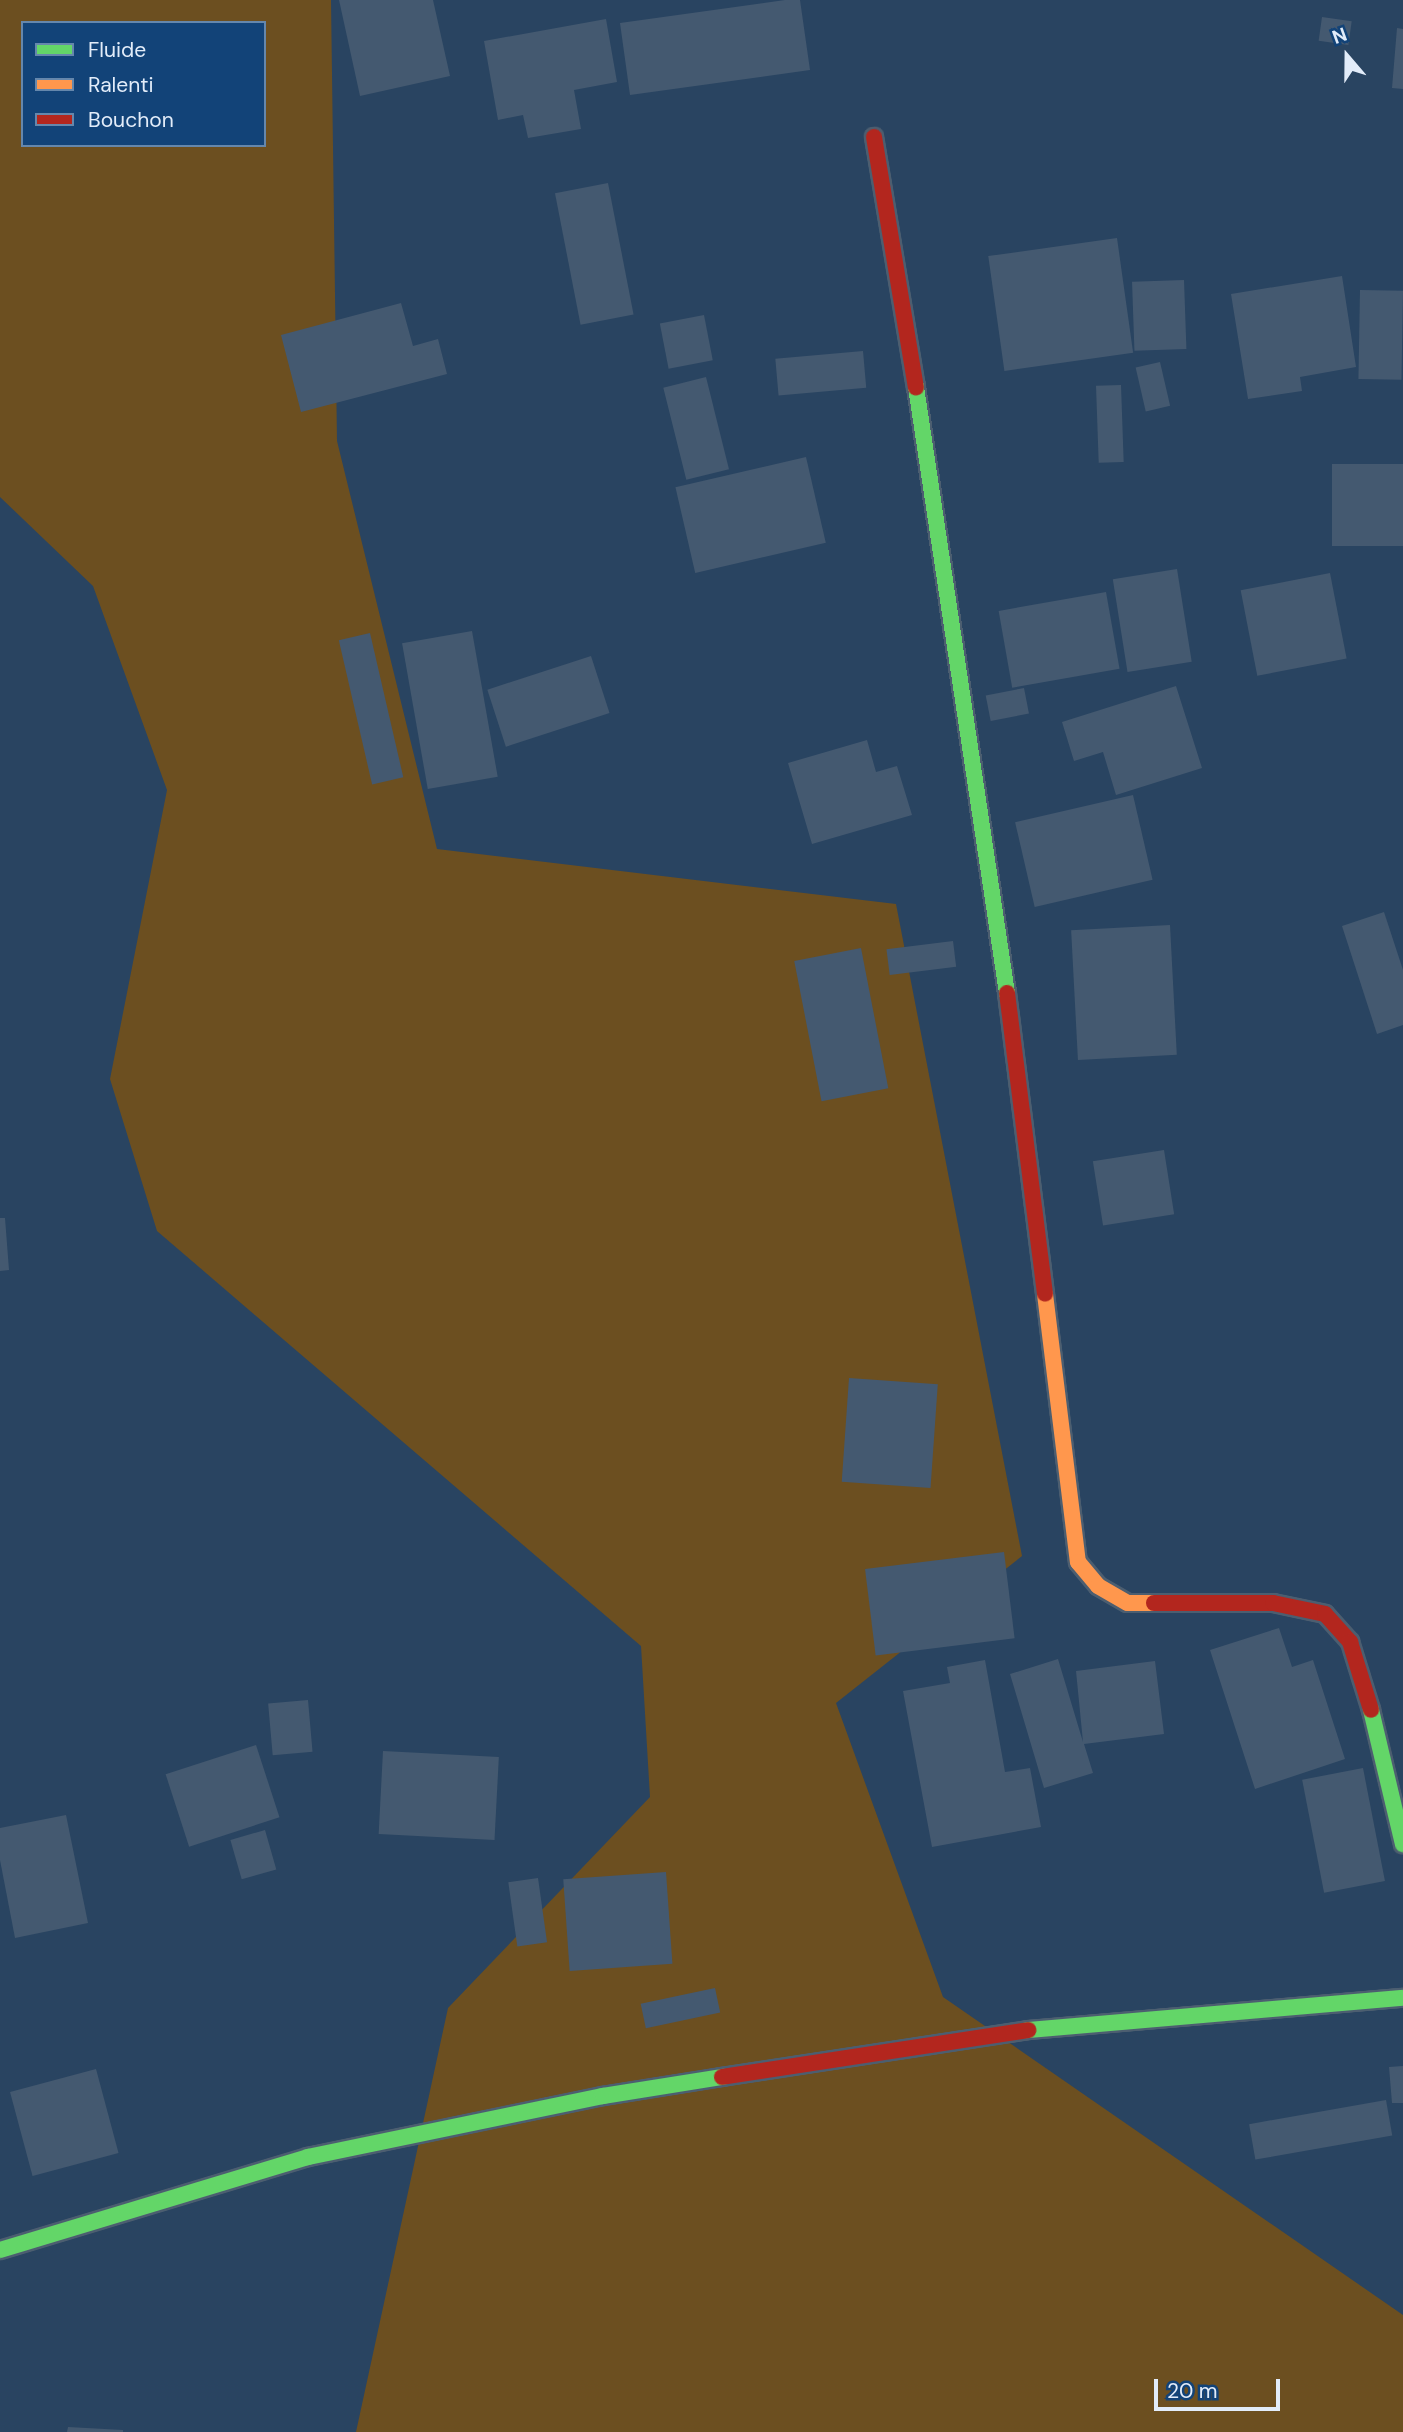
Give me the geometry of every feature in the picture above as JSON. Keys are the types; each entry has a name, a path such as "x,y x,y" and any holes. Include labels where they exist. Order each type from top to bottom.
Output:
{"street":[{"path":"874,137 941,537 1011,1019 1078,1562 1098,1586 1128,1603 1273,1603 1325,1614 1350,1642 1362,1672 1403,1844"},
{"path":"0,2250 308,2157 603,2096 1017,2031 1403,1998"}],"shaded area":[{"path":"0,0 331,0 337,441 437,849 896,904 1022,1556 836,1703 943,1997 1403,2315 1403,2432 356,2432 448,2008 650,1797 641,1646 157,1231 110,1079 167,790 93,586 0,497"}],"building":[{"path":"339,0 433,0 450,76 360,96"},
{"path":"800,0 810,70 630,95 620,23"},
{"path":"1322,17 1352,21 1348,45 1319,41"},
{"path":"606,19 617,82 574,90 581,129 528,138 523,115 498,120 484,41"},
{"path":"1397,28 1403,29 1403,89 1392,88"},
{"path":"608,183 634,315 581,325 555,193"},
{"path":"1117,238 1133,353 1004,371 988,256"},
{"path":"1342,276 1356,367 1300,377 1302,391 1248,399 1231,294"},
{"path":"1184,280 1186,349 1134,351 1132,282"},
{"path":"1360,290 1403,291 1401,380 1358,379"},
{"path":"401,303 413,346 438,339 447,374 301,412 281,335"},
{"path":"704,315 713,360 669,369 660,324"},
{"path":"863,351 866,388 779,396 775,359"},
{"path":"1160,362 1170,406 1146,411 1136,368"},
{"path":"706,377 729,469 686,480 663,388"},
{"path":"1121,385 1124,462 1099,463 1096,386"},
{"path":"806,457 826,543 695,573 675,487"},
{"path":"1332,464 1403,464 1403,546 1332,546"},
{"path":"1177,569 1192,662 1128,672 1113,579"},
{"path":"1330,573 1347,658 1257,676 1241,590"},
{"path":"1106,592 1120,669 1012,688 999,611"},
{"path":"472,631 498,777 428,789 402,643"},
{"path":"370,633 403,777 372,784 339,640"},
{"path":"591,656 610,713 506,747 487,690"},
{"path":"1176,686 1202,768 1116,795 1103,752 1074,761 1062,722"},
{"path":"1024,688 1029,714 991,721 986,695"},
{"path":"867,740 876,772 897,766 912,815 812,844 788,763"},
{"path":"1133,795 1153,880 1035,907 1015,822"},
{"path":"1384,912 1403,970 1403,1025 1377,1034 1342,926"},
{"path":"1170,925 1177,1055 1078,1060 1071,930"},
{"path":"953,941 956,967 890,975 886,949"},
{"path":"861,948 888,1088 822,1101 794,961"},
{"path":"1164,1150 1174,1214 1103,1225 1093,1161"},
{"path":"0,1218 5,1218 9,1270 0,1271"},
{"path":"849,1378 938,1384 931,1488 842,1482"},
{"path":"1004,1552 1015,1638 876,1655 865,1569"},
{"path":"1279,1628 1292,1667 1313,1660 1345,1759 1255,1789 1210,1650"},
{"path":"1058,1659 1083,1742 1076,1671 1155,1661 1164,1734 1084,1744 1093,1773 1044,1788 1010,1674"},
{"path":"985,1660 1005,1772 1030,1768 1041,1827 932,1847 903,1691 950,1683 947,1667"},
{"path":"308,1700 313,1752 273,1755 268,1703"},
{"path":"256,1745 279,1817 189,1847 166,1774"},
{"path":"383,1751 499,1757 494,1840 379,1834"},
{"path":"1363,1768 1385,1881 1324,1893 1302,1780"},
{"path":"66,1815 88,1923 15,1938 0,1860 0,1828"},
{"path":"265,1830 276,1869 242,1879 230,1840"},
{"path":"666,1872 672,1964 570,1971 563,1879"},
{"path":"538,1878 547,1942 517,1947 508,1882"},
{"path":"715,1988 720,2012 646,2028 641,2004"},
{"path":"1403,2066 1403,2103 1392,2103 1389,2067"},
{"path":"96,2069 119,2153 33,2176 10,2092"},
{"path":"1386,2100 1392,2135 1255,2160 1249,2124"},
{"path":"68,2427 123,2430 123,2432 67,2432"}],"traffic: fast":[{"path":"916,387 1007,993"},
{"path":"1371,1710 1403,1844"},
{"path":"1028,2030 1403,1998"},
{"path":"0,2250 308,2157 603,2096 722,2077"}],"traffic: slow":[{"path":"1045,1294 1078,1562 1098,1586 1128,1603 1154,1603"}],"traffic: jam":[{"path":"874,137 916,387"},
{"path":"1007,993 1045,1294"},
{"path":"1154,1603 1273,1603 1325,1614 1350,1642 1371,1710"},
{"path":"722,2077 1028,2030"}]}
